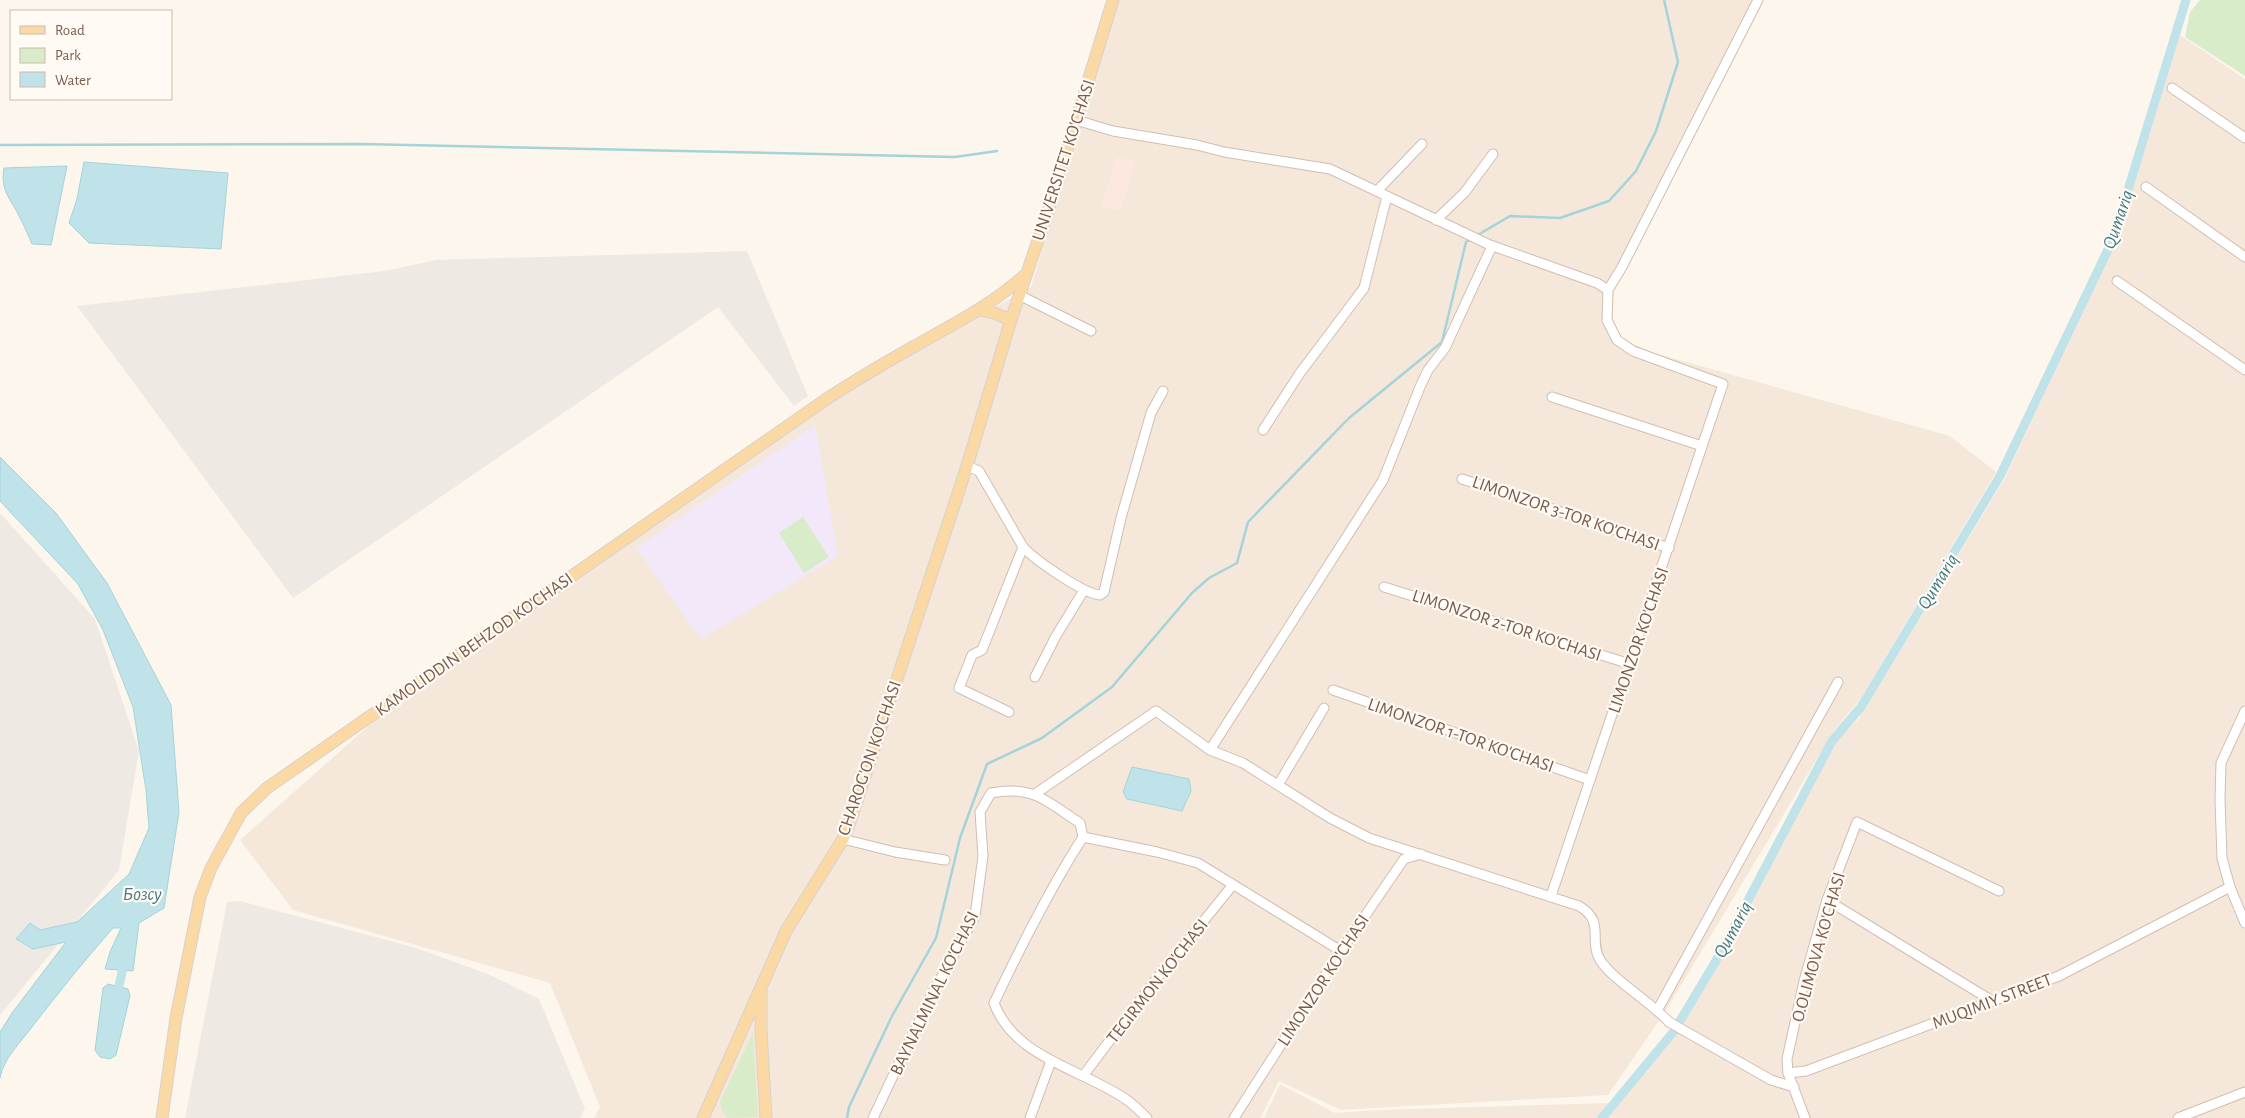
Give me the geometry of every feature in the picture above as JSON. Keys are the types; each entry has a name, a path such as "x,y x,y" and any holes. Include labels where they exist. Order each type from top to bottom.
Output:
{"main road":[{"name":"UNIVERSITET KO'CHASI","path":"1011,320 1050,205 1113,0"},
{"name":"KAMOLIDDIN BEHZOD KO'CHASI","path":"162,1118 176,1018 200,897 210,868 241,813 267,788 825,400 876,368 980,310 1007,291 1025,275"},
{"path":"980,310 1011,320"},
{"name":"CHAROG'ON KO'CHASI","path":"703,1118 786,931 843,839 967,466 1011,320"},
{"path":"761,988 760,1030 766,1118"}],"street":[{"path":"1076,120 1113,131 1197,145 1224,152 1330,168 1450,228 1490,245 1597,283 1608,290 1622,268 1758,0"},
{"path":"2172,88 2245,138"},
{"path":"1378,191 1422,144"},
{"path":"1436,220 1465,192 1493,154"},
{"path":"2146,187 2245,257"},
{"path":"1263,430 1300,373 1364,288 1387,196"},
{"path":"1210,750 1383,480 1420,387 1428,370 1445,348 1490,245"},
{"path":"2117,281 2245,370"},
{"name":"LIMONZOR KO'CHASI","path":"1551,896 1723,384 1633,351 1617,340 1607,320 1608,290"},
{"path":"1019,295 1091,332"},
{"path":"967,466 979,471 1022,547 1030,555 1084,590 1095,594 1104,592 1121,518 1151,413 1163,391"},
{"path":"1552,397 1702,446"},
{"name":"LIMONZOR 3-TOR KO'CHASI","path":"1462,479 1669,548"},
{"path":"1009,712 959,688 972,655 982,650 1022,547"},
{"name":"LIMONZOR 2-TOR KO'CHASI","path":"1384,587 1630,664"},
{"path":"1035,677 1056,636 1084,590"},
{"path":"1658,1009 1838,682"},
{"name":"LIMONZOR 1-TOR KO'CHASI","path":"1333,690 1590,780"},
{"path":"1278,785 1324,708"},
{"path":"1035,794 1156,711 1210,750 1244,763 1330,818 1369,838 1579,906 1589,912 1594,921 1596,949 1600,960 1610,971 1658,1009 1670,1022 1771,1080 1794,1087"},
{"path":"2245,711 2221,763 2222,858 2230,887 2245,923"},
{"name":"BAYNALMINAL KO'CHASI","path":"873,1118 930,998 975,916 982,856 980,812 991,793 1011,790 1035,794 1080,823 1083,837"},
{"name":"O.OLIMOVA KO'CHASI","path":"1788,1073 1788,1059 1804,981 1827,900 1857,822 1999,891"},
{"path":"1147,1118 1128,1100 1051,1061 1013,1034 997,1012 994,1003 1062,869 1083,837 1157,852 1198,863 1232,886 1274,908 1341,951"},
{"path":"843,839 895,852 945,860"},
{"name":"LIMONZOR KO'CHASI","path":"1234,1118 1341,951 1404,859 1422,854"},
{"name":"TEGIRMON KO'CHASI","path":"1083,1076 1232,886"},
{"name":"MUQIMIY STREET","path":"1788,1073 1806,1071 2059,976 2230,887"},
{"path":"1827,900 1994,1002"},
{"path":"1030,1118 1051,1061"},
{"path":"1788,1073 1805,1118"},
{"path":"2178,1118 2245,1092"}],"shaded area":[{"path":"1116,0 1757,0 1614,292 1612,323 1623,339 1651,352 1950,436 1996,472 1861,698 1833,732 1665,1012 1608,1095 1341,1110 1279,1081 1260,1118 594,1118 600,1107 550,983 293,910 240,840 374,721 826,402 1031,287"},
{"path":"2180,35 2245,79 2245,1118 1264,1118 1280,1084 1335,1113 1609,1103 1684,1023 1839,737 1858,720 2005,478 2109,255 2149,137"},
{"path":"1116,157 1135,162 1121,211 1102,206"},
{"path":"747,251 808,396 794,406 718,307 293,598 77,306 385,271 436,260"},
{"path":"815,425 838,556 701,639 636,548"},
{"path":"0,513 95,619 139,751 119,870 0,1015"},
{"path":"240,901 413,947 488,974 539,999 585,1109 580,1118 185,1118 227,902"}],"green space":[{"path":"2200,0 2245,0 2245,76 2185,37 2190,12"},
{"path":"803,517 829,557 804,573 779,533"},
{"path":"753,1033 758,1117 728,1118 722,1111 720,1102"}],"water":[{"path":"84,162 228,173 221,249 89,243 69,223 77,199"},
{"path":"67,166 51,245 32,244 5,189 4,168"},
{"name":"Бозсу","path":"0,457 56,513 107,583 171,705 179,812 164,908 139,923 133,971 105,969 110,952 121,928 113,928 13,1051 5,1064 0,1078 0,1032 12,1013 66,942 33,949 16,939 30,923 40,930 77,922 129,874 149,828 146,790 133,707 103,630 78,584 0,501"},
{"path":"1132,767 1189,779 1191,791 1182,811 1127,799 1123,792"},
{"path":"108,984 128,989 130,996 116,1055 110,1059 100,1057 95,1050 103,988"}],"waterway":[{"path":"1476,236 1510,216 1560,218 1609,201 1636,171 1656,131 1678,62 1664,0"},
{"name":"Qumariq","path":"1602,1118 1674,1031 1717,959 1832,741 1861,707 2000,476 2113,239 2186,0"},
{"path":"0,145 362,144 955,157 997,151"},
{"path":"847,1118 849,1107 892,1016 936,938 960,838 987,764 1042,738 1112,687 1192,593 1209,578 1237,563 1248,522 1349,418 1442,342 1466,242 1471,239"},
{"path":"119,986 125,959"}]}
